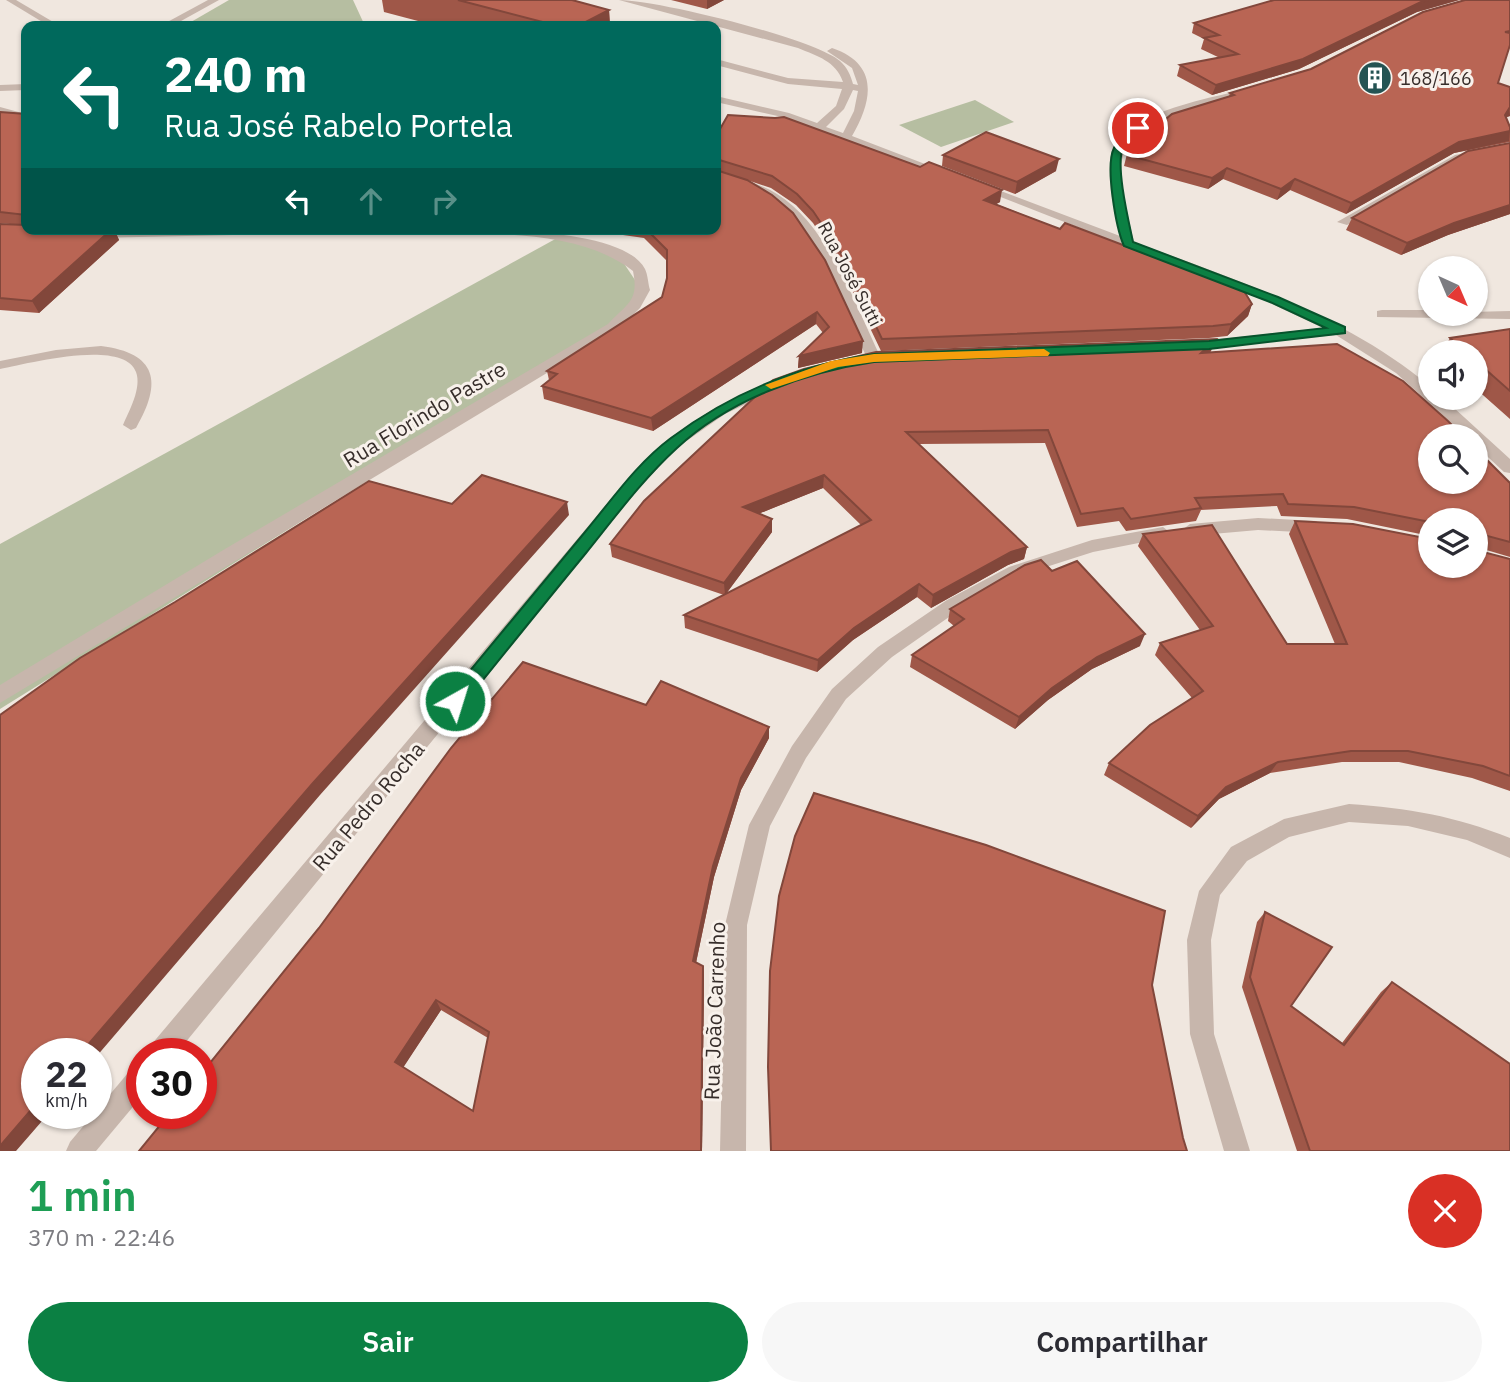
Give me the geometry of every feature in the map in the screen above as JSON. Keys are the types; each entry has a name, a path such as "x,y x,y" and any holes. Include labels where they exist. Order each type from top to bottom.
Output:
{"street":[{"path":"10,0 46,21"},
{"path":"175,21 215,0"},
{"path":"623,0 704,21"},
{"path":"648,0 798,39 838,53 853,62 861,73 865,89 858,114 846,136"},
{"path":"721,26 811,49 839,65 848,87 847,98 841,110 820,126"},
{"path":"721,63 788,81 865,89"},
{"path":"0,89 21,87"},
{"path":"1128,244 1120,204 1116,162 1119,147 1125,138 1138,128 1167,116 1254,90"},
{"path":"721,100 820,126 958,179"},
{"path":"0,110 21,116"},
{"path":"1343,222 1459,157 1510,147"},
{"name":"Rua José Sutti","path":"721,177 755,187 778,199 805,225 875,358"},
{"path":"971,184 1274,299 1341,330 1383,357 1418,385"},
{"name":"Rua Florindo Pastre","path":"0,695 243,546 612,327 635,305 643,292 644,276 634,262 615,250 592,242 524,235"},
{"path":"1381,314 1510,315"},
{"path":"1172,347 1341,330"},
{"path":"0,365 105,350 133,357 142,369 144,380 131,425"},
{"name":"Rua Pedro Rocha","path":"173,1038 634,484 673,443 720,411 762,389 800,374"},
{"path":"1447,410 1510,468"},
{"name":"Rua João Carrenho","path":"733,1151 736,925 760,825 799,751 839,694 885,652 953,605 1015,571 1092,546 1170,532 1258,524 1334,528"},
{"path":"1237,1151 1202,1034 1199,940 1210,891 1239,854 1284,829 1349,813 1408,817 1469,831 1510,848"},
{"path":"79,1151 126,1095"}],"green space":[{"path":"229,0 353,0 363,21 193,21"},
{"path":"975,100 1014,122 941,147 899,125"},
{"path":"559,237 615,250 643,292 613,327 0,709 0,544"}],"building":[{"path":"458,0 572,0 609,10 588,21 539,21"},
{"path":"1274,0 1428,0 1303,59 1216,85 1180,65 1238,54 1204,38 1219,35 1194,23"},
{"path":"1465,0 1510,0 1510,31 1505,32 1510,33 1510,45 1498,83 1510,87 1510,107 1505,115 1510,131 1459,142 1351,203 1295,179 1281,189 1227,168 1212,178 1127,155 1128,150 1172,114 1234,95 1230,93 1311,69 1423,12"},
{"path":"0,112 21,114 21,214 0,212"},
{"path":"728,115 784,117 920,167 929,162 1002,190 984,200 1060,229 1065,223 1244,291 1252,304 1231,324 1213,326 882,339 841,253 813,211 797,194 772,176 721,161 721,127"},
{"path":"986,132 1059,159 1017,182 943,155"},
{"path":"1510,143 1510,205 1454,223 1407,243 1352,218 1468,151"},
{"path":"721,172 747,180 772,195 793,213 825,260 863,341 799,356 829,327 817,312 651,418 542,386 557,374 547,371 662,297 667,278 667,250 652,235 721,235"},
{"path":"0,224 21,225 21,235 105,235 32,301 0,298"},
{"path":"1510,329 1510,391 1488,372 1488,340 1450,338"},
{"path":"1216,339 1201,353 1337,344 1403,381 1418,394 1418,410 1436,410 1451,424 1418,424 1418,494 1488,494 1488,461 1510,483 1510,542 1488,536 1488,508 1418,508 1418,520 1354,507 1288,504 1283,494 1195,498 1201,508 1131,519 1123,508 1081,514 1048,430 906,432 1027,547 1011,552 933,595 919,584 854,628 818,660 684,615 871,520 824,475 743,507 772,519 724,583 610,544 644,501 773,380 804,369 876,352"},
{"path":"482,475 567,502 313,783 94,1038 21,1038 21,1122 0,1146 0,715 80,658 369,481 452,504"},
{"path":"1295,521 1353,524 1418,537 1418,578 1488,578 1488,553 1510,559 1510,776 1483,766 1408,751 1351,751 1278,762 1226,787 1198,816 1109,763 1150,725 1203,691 1160,643 1213,626 1143,534 1212,525 1287,644 1347,644"},
{"path":"1041,560 1052,571 1077,561 1145,634 1097,657 1052,688 1019,717 912,655 964,619 950,609 1025,565"},
{"path":"523,662 646,705 661,681 769,727 741,778 713,866 693,961 703,966 701,1151 139,1151 157,1129 217,1129 217,1054 319,928 451,748","holes":["436,1000 489,1032 473,1111 395,1062"]},
{"path":"814,793 986,845 1165,911 1152,985 1187,1151 771,1151 768,1067 770,971 779,896 795,836"},
{"path":"1265,912 1332,947 1291,1006 1344,1045 1392,982 1510,1064 1510,1151 1310,1151 1250,977"}],"slow traffic":[{"path":"771,385 836,364 874,358 1044,353"}],"place":[{"name":"168/166","path":"1375,78"}],"route":[{"path":"455,701 634,484 673,443 720,411 762,389 836,364 874,358 1209,345 1341,330 1274,299 1128,244 1120,204 1116,162 1119,147 1125,138 1138,128"}]}
